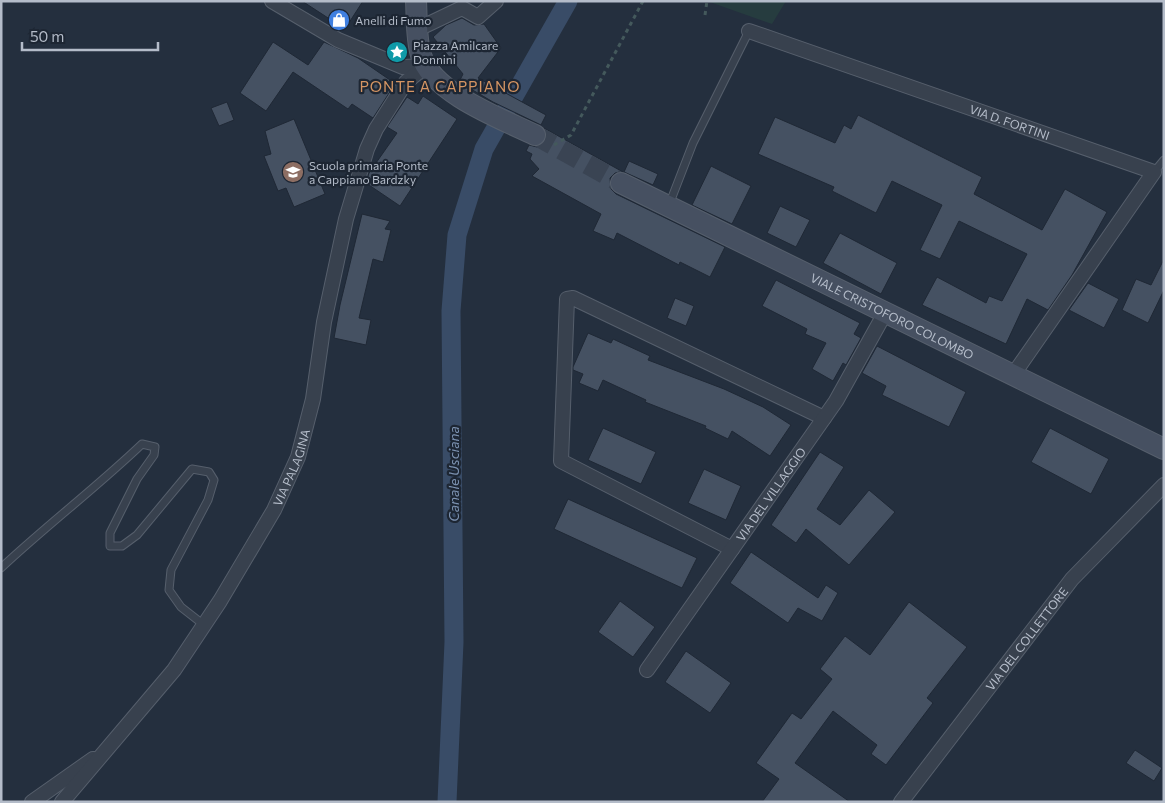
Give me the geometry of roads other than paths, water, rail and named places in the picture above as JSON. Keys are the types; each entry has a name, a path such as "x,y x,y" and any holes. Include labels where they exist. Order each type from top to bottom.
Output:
{"street":[{"path":"272,1 338,40 403,67 426,66"},
{"path":"416,1 420,54 426,66 439,81 465,101 535,136"},
{"path":"418,29 462,8 478,17 496,1"},
{"name":"VIA D. FORTINI","path":"749,30 1154,172"},
{"name":"VIA PALAGINA","path":"62,802 112,746 174,670 204,625 274,510 298,457 313,399 324,322 346,219 367,149 376,129 406,82 426,66"},
{"path":"1013,375 1154,172"},
{"name":"VIALE CRISTOFORO COLOMBO","path":"622,183 1164,449"},
{"path":"732,549 561,461 567,299 573,298 824,418"},
{"name":"VIA DEL VILLAGGIO","path":"646,670 824,418 885,313"},
{"name":"VIA DEL COLLETTORE","path":"901,802 1072,579 1164,485"},
{"path":"32,802 112,746"}],"lane":[{"name":"VIA D. FORTINI","path":"668,206 693,143 749,30"},
{"path":"1154,172 1164,160"},
{"path":"1,568 34,536 115,470 142,444 155,447 154,456 137,480 110,533 110,546 122,546 138,535 192,469 209,472 214,480 208,500 171,570 169,590 181,606 204,625"}],"waterway":[{"name":"Canale Usciana","path":"447,802 454,642 451,311 457,235 484,149 568,1"}],"tunnel":[{"path":"535,135 621,183"}],"place":[{"name":"Anelli di Fumo","path":"339,20"},
{"name":"Piazza Amilcare Donnini","path":"397,52"},
{"name":"Scuola primaria Ponte a Cappiano Bardzky","path":"293,172"}],"district":[{"name":"PONTE A CAPPIANO","path":"440,86"}]}
